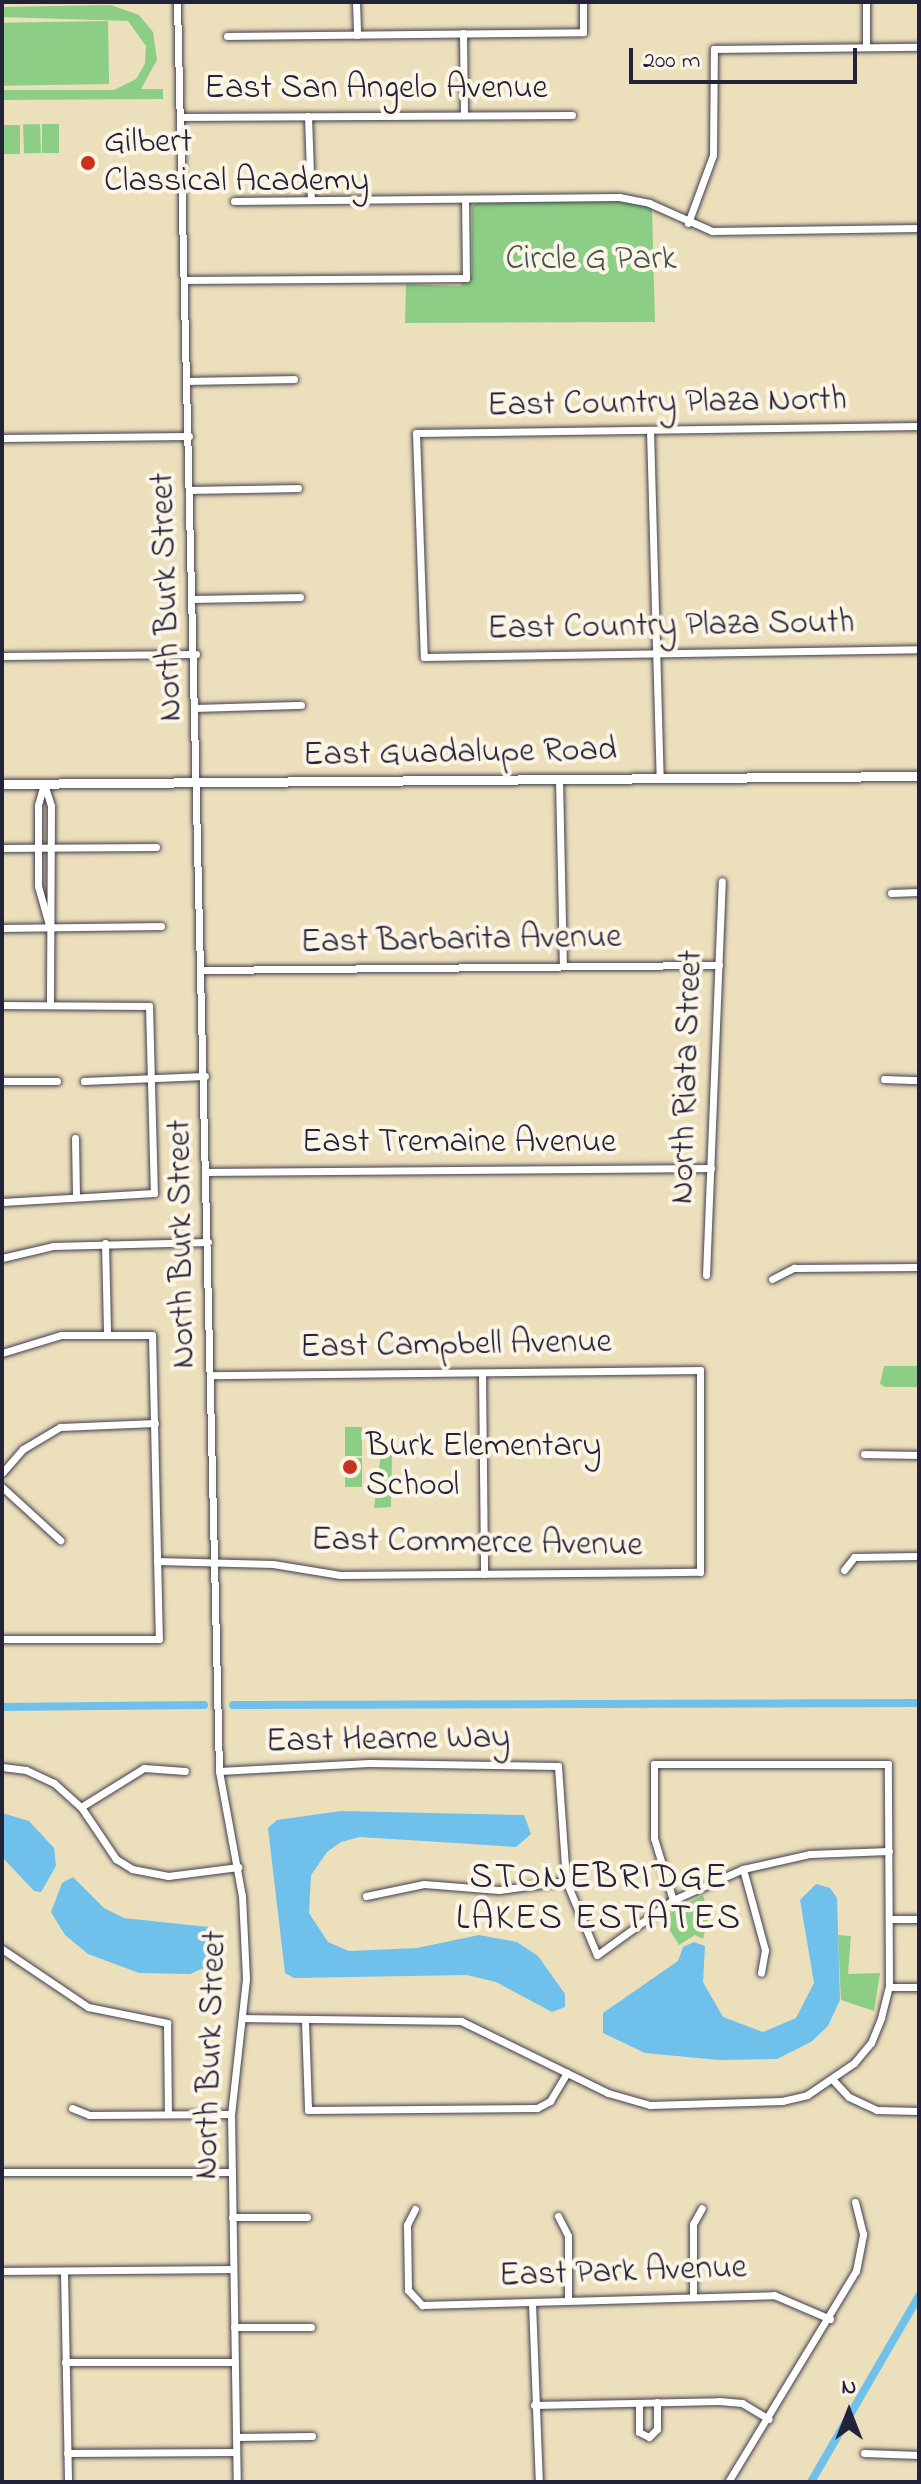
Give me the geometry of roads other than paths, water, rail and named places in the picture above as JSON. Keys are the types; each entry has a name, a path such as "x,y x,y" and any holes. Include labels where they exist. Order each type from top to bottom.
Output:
{"main road":[{"name":"East Guadalupe Road","path":"2,784 919,776"}],"street":[{"name":"North Burk Street","path":"177,2 198,708 219,1771 238,1867 246,1963 231,2114 237,2482"},
{"path":"356,2 357,35"},
{"path":"227,36 583,32 583,2"},
{"path":"866,2 866,47"},
{"path":"463,33 464,115"},
{"path":"688,223 713,155 714,49 919,47"},
{"name":"East San Angelo Avenue","path":"181,117 572,115"},
{"path":"308,116 311,200"},
{"path":"234,201 619,197 649,203 688,223 712,231 919,228"},
{"path":"185,280 466,278 465,199"},
{"path":"188,381 294,379"},
{"name":"East Country Plaza North","path":"424,657 416,433 919,426"},
{"path":"650,430 660,778"},
{"path":"2,438 189,436"},
{"path":"191,490 298,488"},
{"path":"194,599 300,597"},
{"name":"East Country Plaza South","path":"424,657 919,649"},
{"path":"2,656 196,654"},
{"path":"198,708 301,705"},
{"path":"559,779 563,966"},
{"path":"44,784 51,806 50,1004"},
{"path":"44,784 37,847 39,894 49,927"},
{"path":"2,848 156,847"},
{"name":"North Riata Street","path":"706,1275 722,881"},
{"path":"891,893 919,892"},
{"path":"2,928 161,926"},
{"name":"East Barbarita Avenue","path":"203,970 719,965"},
{"path":"2,1005 149,1006 154,1193 76,1194 2,1202"},
{"path":"84,1081 205,1076"},
{"path":"884,1079 919,1080"},
{"path":"2,1081 57,1081"},
{"path":"75,1138 76,1194"},
{"name":"East Tremaine Avenue","path":"207,1172 711,1168"},
{"path":"2,1258 53,1246 208,1242"},
{"path":"105,1243 107,1334"},
{"path":"772,1279 794,1268 919,1267"},
{"path":"2,1353 51,1336 152,1335 159,1639 2,1639"},
{"name":"East Campbell Avenue","path":"211,1375 700,1370 700,1572"},
{"path":"482,1373 484,1574"},
{"path":"2,1473 23,1449 60,1427 155,1423"},
{"path":"864,1454 919,1455"},
{"path":"2,1487 60,1540"},
{"path":"844,1570 854,1557 919,1556"},
{"name":"East Commerce Avenue","path":"157,1561 215,1560 340,1575 700,1572"},
{"name":"East Hearne Way","path":"219,1771 369,1763 558,1766 566,1881"},
{"path":"242,2018 305,2022 461,2021 628,2101 650,2105 782,2101 833,2080 871,2043 889,1987 888,1764 654,1764 654,1838 673,1900"},
{"path":"2,1767 42,1776 81,1807 116,1859 132,1869 168,1876 238,1867"},
{"path":"81,1807 144,1768 185,1771"},
{"path":"366,1896 424,1884 499,1890 566,1881 597,1955 673,1900 743,1869 810,1854 889,1851"},
{"path":"743,1869 765,1950 761,1973"},
{"path":"889,1919 919,1919"},
{"path":"2,1949 88,2007 167,2023 168,2114"},
{"path":"889,1987 919,1987"},
{"path":"305,2022 308,2110 537,2108 550,2101 567,2073"},
{"path":"833,2080 849,2097 877,2110 919,2111"},
{"path":"72,2108 89,2115 231,2114"},
{"path":"2,2172 232,2172"},
{"path":"728,2482 830,2319 861,2253 862,2215 855,2202"},
{"path":"693,2295 693,2224 702,2208"},
{"name":"East Park Avenue","path":"415,2209 407,2225 408,2290 413,2300 422,2305 693,2295 783,2296 830,2319"},
{"path":"558,2216 568,2236 568,2299"},
{"path":"232,2217 307,2217"},
{"path":"2,2271 233,2269"},
{"path":"64,2271 68,2482"},
{"path":"532,2303 539,2482"},
{"path":"234,2327 311,2327"},
{"path":"65,2362 234,2362"},
{"path":"639,2403 639,2432 649,2437 657,2429 657,2402"},
{"path":"534,2405 742,2403 769,2419"},
{"path":"236,2437 312,2436"},
{"path":"67,2453 236,2452"},
{"path":"864,2453 919,2455"}],"water":[{"path":"341,1811 524,1815 531,1834 516,1847 360,1837 341,1842 327,1852 311,1875 309,1913 328,1942 349,1951 417,1948 479,1935 517,1942 538,1956 565,1994 565,2007 552,2012 496,1982 467,1975 294,1978 285,1973 268,1828 277,1820"},
{"path":"2,1813 29,1821 54,1848 56,1866 41,1892 34,1891 2,1857"},
{"path":"73,1877 104,1908 124,1918 208,1927 218,1945 213,1964 190,1974 139,1973 88,1954 65,1935 51,1912 62,1883"},
{"path":"816,1884 830,1888 837,1898 840,2000 828,2026 811,2042 777,2059 719,2060 645,2053 603,2033 603,2013 678,1961 683,1947 694,1942 705,1946 703,1982 723,2017 763,2032 796,2018 814,1983 800,1900"}],"waterway":[{"path":"233,1705 919,1703"},
{"path":"2,1707 204,1705"},
{"path":"811,2482 919,2296"}],"place":[{"name":"Gilbert Classical Academy","path":"88,163"},
{"name":"Burk Elementary School","path":"350,1467"}],"district":[{"name":"STONEBRIDGE LAKES ESTATES","path":"599,1898"}],"park label":[{"name":"Circle G Park","path":"591,261"}]}
